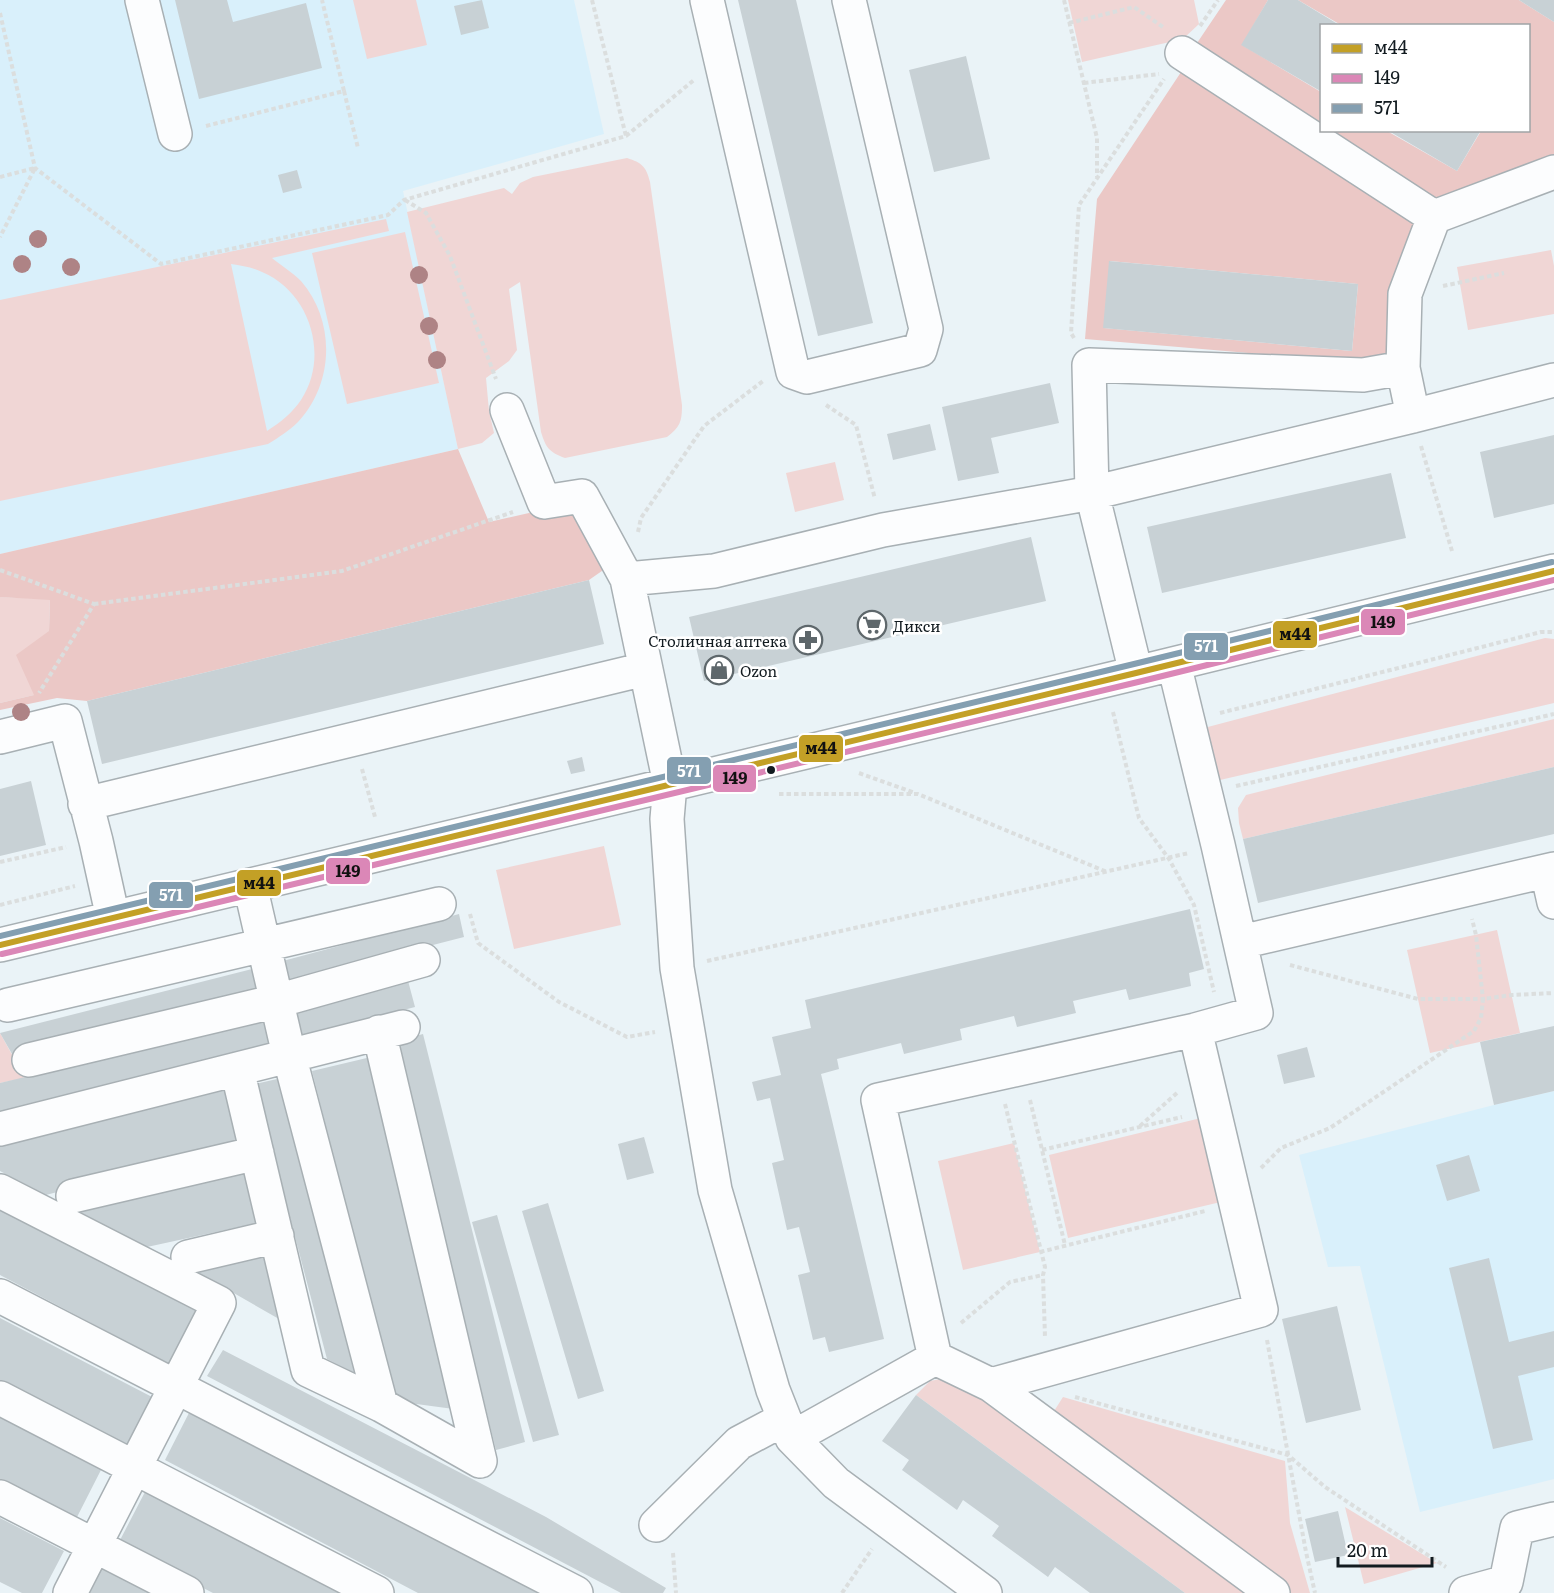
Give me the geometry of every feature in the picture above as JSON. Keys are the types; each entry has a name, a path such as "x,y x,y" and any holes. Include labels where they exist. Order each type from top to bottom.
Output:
{"street":[{"path":"142,0 175,134"},
{"path":"707,0 793,372 807,377 920,350 926,329 849,0"},
{"path":"1185,49 1434,217"},
{"path":"1413,416 1403,368 1405,294 1434,217 1554,172"},
{"path":"1136,673 1092,493 1089,365 1363,375 1403,368"},
{"path":"627,579 714,571 883,530 1092,493 1554,380"},
{"path":"507,410 544,502 582,495 627,579 670,784 667,819 677,968 715,1190 773,1390 788,1428 836,1483 985,1593"},
{"path":"0,945 1554,571"},
{"path":"936,1358 878,1100 1257,1013 1174,664"},
{"path":"86,804 645,669"},
{"path":"0,737 65,721 113,918"},
{"path":"1240,942 1550,870 1554,902"},
{"path":"250,885 290,1055 381,1405"},
{"path":"8,1005 264,945 454,907"},
{"path":"29,1060 277,1001 423,960"},
{"path":"991,1385 1262,1310 1204,1067 1208,1026"},
{"path":"0,1129 391,1029 480,1461 381,1405 308,1370 237,1069"},
{"path":"73,1196 257,1153"},
{"path":"0,1191 219,1303 70,1593"},
{"path":"188,1257 277,1236"},
{"path":"0,1296 576,1593"},
{"path":"656,1525 739,1443 788,1428 936,1358"},
{"path":"936,1358 991,1385 1274,1593"},
{"path":"0,1398 377,1593"},
{"path":"0,1497 186,1593"},
{"path":"1473,1591 1506,1582 1517,1528 1554,1519"}],"path":[{"path":"322,0 358,148"},
{"path":"592,0 626,136"},
{"path":"1064,0 1097,138 1097,178"},
{"path":"1069,23 1134,7 1185,49 1218,0"},
{"path":"0,13 35,168 0,237"},
{"path":"35,168 161,264 387,215 404,200 626,136 720,57"},
{"path":"1084,82 1169,73 1079,205 1071,333 1089,365"},
{"path":"175,134 344,91"},
{"path":"0,177 35,168"},
{"path":"404,200 426,213 450,256 507,410"},
{"path":"1460,282 1504,273"},
{"path":"627,579 641,519 704,426 775,372 793,372"},
{"path":"820,402 856,426 883,530"},
{"path":"1413,416 1452,551"},
{"path":"0,570 94,604 342,571 544,502"},
{"path":"35,700 94,604"},
{"path":"1188,721 1541,632 1554,632"},
{"path":"1113,712 1139,818 1169,859 1194,905 1208,1026"},
{"path":"1205,793 1554,714"},
{"path":"355,739 375,817"},
{"path":"870,770 858,773 918,794 1107,872"},
{"path":"794,789 772,794 918,794"},
{"path":"0,862 96,841"},
{"path":"677,968 1169,859 1218,845"},
{"path":"0,904 104,879"},
{"path":"1040,1252 1236,1199 1281,1148 1330,1128 1474,1031 1481,1018 1483,999 1476,935 1466,890"},
{"path":"454,907 478,943 559,1002 627,1037 687,1026"},
{"path":"1284,963 1418,999 1483,999 1554,993"},
{"path":"1140,1127 1204,1067"},
{"path":"1010,1071 1042,1150 1065,1245"},
{"path":"1010,1071 1040,1252 1045,1267 1043,1275 1045,1370"},
{"path":"1042,1150 1214,1110"},
{"path":"936,1358 949,1333 1010,1282 1043,1275"},
{"path":"1262,1310 1315,1593"},
{"path":"1069,1395 1288,1455 1325,1487 1473,1591"},
{"path":"842,1593 890,1522"},
{"path":"656,1525 673,1546 676,1593"}],"shaded area":[{"path":"0,0 574,0 604,134 403,191 458,449 0,554"},
{"path":"353,0 416,0 427,45 367,59"},
{"path":"1068,0 1194,0 1199,24 1183,39 1082,62"},
{"path":"1226,0 1268,0 1242,45 1320,91 1320,129 1193,49"},
{"path":"1298,0 1519,0 1554,22 1554,161 1442,199 1419,192 1324,132 1389,132 1457,171 1480,132 1530,132 1530,24 1339,24"},
{"path":"1187,63 1419,215 1390,365 1085,339 1097,199","holes":["1110,261 1358,284 1352,351 1104,328"]},
{"path":"627,158 643,166 650,182 682,405 681,420 677,427 667,437 565,458 555,454 547,446 541,432 520,282 509,289 517,350 509,361 486,378 494,433 482,443 458,449 407,212 504,188 512,194 520,183 533,177"},
{"path":"386,219 389,231 272,258 301,281 312,297 325,333 324,371 319,390 310,407 284,434 268,444 0,501 0,300","holes":["231,264 251,268 279,281 303,310 314,345 314,364 310,383 301,400 286,417 267,431"]},
{"path":"405,232 439,383 347,404 312,253"},
{"path":"1551,250 1554,266 1554,314 1468,330 1457,267"},
{"path":"458,449 489,522 560,506 587,521 609,566 589,580 87,701 57,698 0,710 0,703 34,695 16,655 49,631 50,600 0,597 0,554"},
{"path":"835,462 844,500 795,512 786,473"},
{"path":"0,597 50,599 49,631 34,695 0,703"},
{"path":"1545,638 1554,639 1554,703 1220,780 1204,728"},
{"path":"1554,719 1554,767 1243,839 1238,808 1246,795"},
{"path":"604,846 621,925 514,949 496,870"},
{"path":"1497,930 1520,1033 1430,1053 1407,950"},
{"path":"0,1033 25,1078 0,1083"},
{"path":"1554,1091 1554,1479 1420,1512 1360,1266 1328,1267 1299,1155"},
{"path":"1205,1117 1225,1201 1068,1238 1049,1155"},
{"path":"1014,1143 1040,1252 963,1270 938,1161"},
{"path":"951,1377 1248,1593 1185,1593 916,1395 930,1381"},
{"path":"1063,1397 1285,1461 1290,1523 1310,1593 1280,1593 1049,1419"},
{"path":"1345,1507 1437,1563 1364,1584"}],"building":[{"path":"175,0 227,0 233,22 306,3 322,68 199,99"},
{"path":"482,0 489,28 461,35 454,6"},
{"path":"738,0 796,0 873,323 818,336"},
{"path":"1268,0 1298,0 1338,24 1320,24 1320,91 1241,45"},
{"path":"1519,0 1554,0 1554,22"},
{"path":"966,56 990,159 934,172 909,70"},
{"path":"1390,132 1480,132 1457,171"},
{"path":"297,170 302,188 283,193 278,175"},
{"path":"1109,261 1358,284 1352,351 1103,328"},
{"path":"1050,383 1059,423 991,438 999,473 958,481 942,407"},
{"path":"930,424 936,450 893,460 887,434"},
{"path":"1554,435 1554,504 1494,518 1480,452"},
{"path":"1391,473 1406,538 1162,593 1147,527"},
{"path":"1031,537 1046,601 704,681 689,617"},
{"path":"589,580 604,644 102,764 87,701"},
{"path":"582,757 585,771 571,774 567,761"},
{"path":"1554,767 1554,834 1258,903 1243,839"},
{"path":"31,781 46,845 0,856 0,789"},
{"path":"1190,909 1204,969 1189,973 1191,986 1129,1000 1126,989 1073,1001 1076,1013 1017,1027 1014,1016 960,1029 962,1040 904,1054 901,1043 837,1059 839,1069 821,1074 884,1339 829,1352 825,1337 813,1340 798,1275 810,1272 799,1227 787,1230 772,1163 784,1160 770,1098 757,1101 752,1082 781,1075 772,1037 811,1028 805,1000"},
{"path":"459,914 464,937 285,983 279,962"},
{"path":"256,968 260,992 12,1054 0,1033"},
{"path":"407,977 415,1007 299,1037 292,1007"},
{"path":"266,1019 273,1049 0,1118 0,1083"},
{"path":"1554,1026 1554,1091 1494,1105 1480,1042"},
{"path":"423,1034 525,1442 496,1450 394,1042"},
{"path":"1307,1047 1315,1077 1284,1084 1277,1055"},
{"path":"371,1057 461,1410 394,1401 312,1071"},
{"path":"286,1077 365,1378 327,1359 255,1084"},
{"path":"230,1083 244,1142 46,1195 0,1171 0,1141"},
{"path":"644,1137 654,1173 627,1180 618,1144"},
{"path":"1469,1155 1480,1191 1447,1201 1436,1165"},
{"path":"249,1169 262,1222 147,1247 73,1209"},
{"path":"548,1203 604,1391 578,1399 522,1211"},
{"path":"0,1204 200,1307 171,1365 0,1275"},
{"path":"497,1215 559,1435 533,1442 472,1222"},
{"path":"269,1250 286,1323 190,1268"},
{"path":"1489,1258 1509,1342 1554,1331 1554,1367 1518,1376 1533,1440 1493,1449 1449,1268"},
{"path":"1337,1306 1361,1410 1306,1423 1282,1319"},
{"path":"0,1318 154,1398 127,1449 0,1382"},
{"path":"223,1350 546,1517 666,1588 663,1593 621,1593 207,1376"},
{"path":"916,1395 1185,1593 1090,1593 1055,1567 1048,1577 992,1536 999,1526 963,1500 957,1510 902,1470 909,1460 882,1441"},
{"path":"192,1407 547,1593 418,1593 165,1460"},
{"path":"0,1415 102,1468 76,1519 0,1479"},
{"path":"146,1490 342,1593 213,1593 118,1544"},
{"path":"1338,1511 1348,1555 1315,1562 1305,1519"},
{"path":"0,1518 64,1551 42,1593 22,1593 0,1582"},
{"path":"99,1564 154,1593 84,1593"}],"transit line":[{"name":"571","path":"0,936 1552,562"},
{"name":"м44","path":"0,945 1554,571"},
{"name":"149","path":"2,954 1554,580"}],"place":[{"name":"Дикси","path":"872,625"},
{"name":"Столичная аптека","path":"808,640"},
{"name":"Ozon","path":"719,670"}]}
